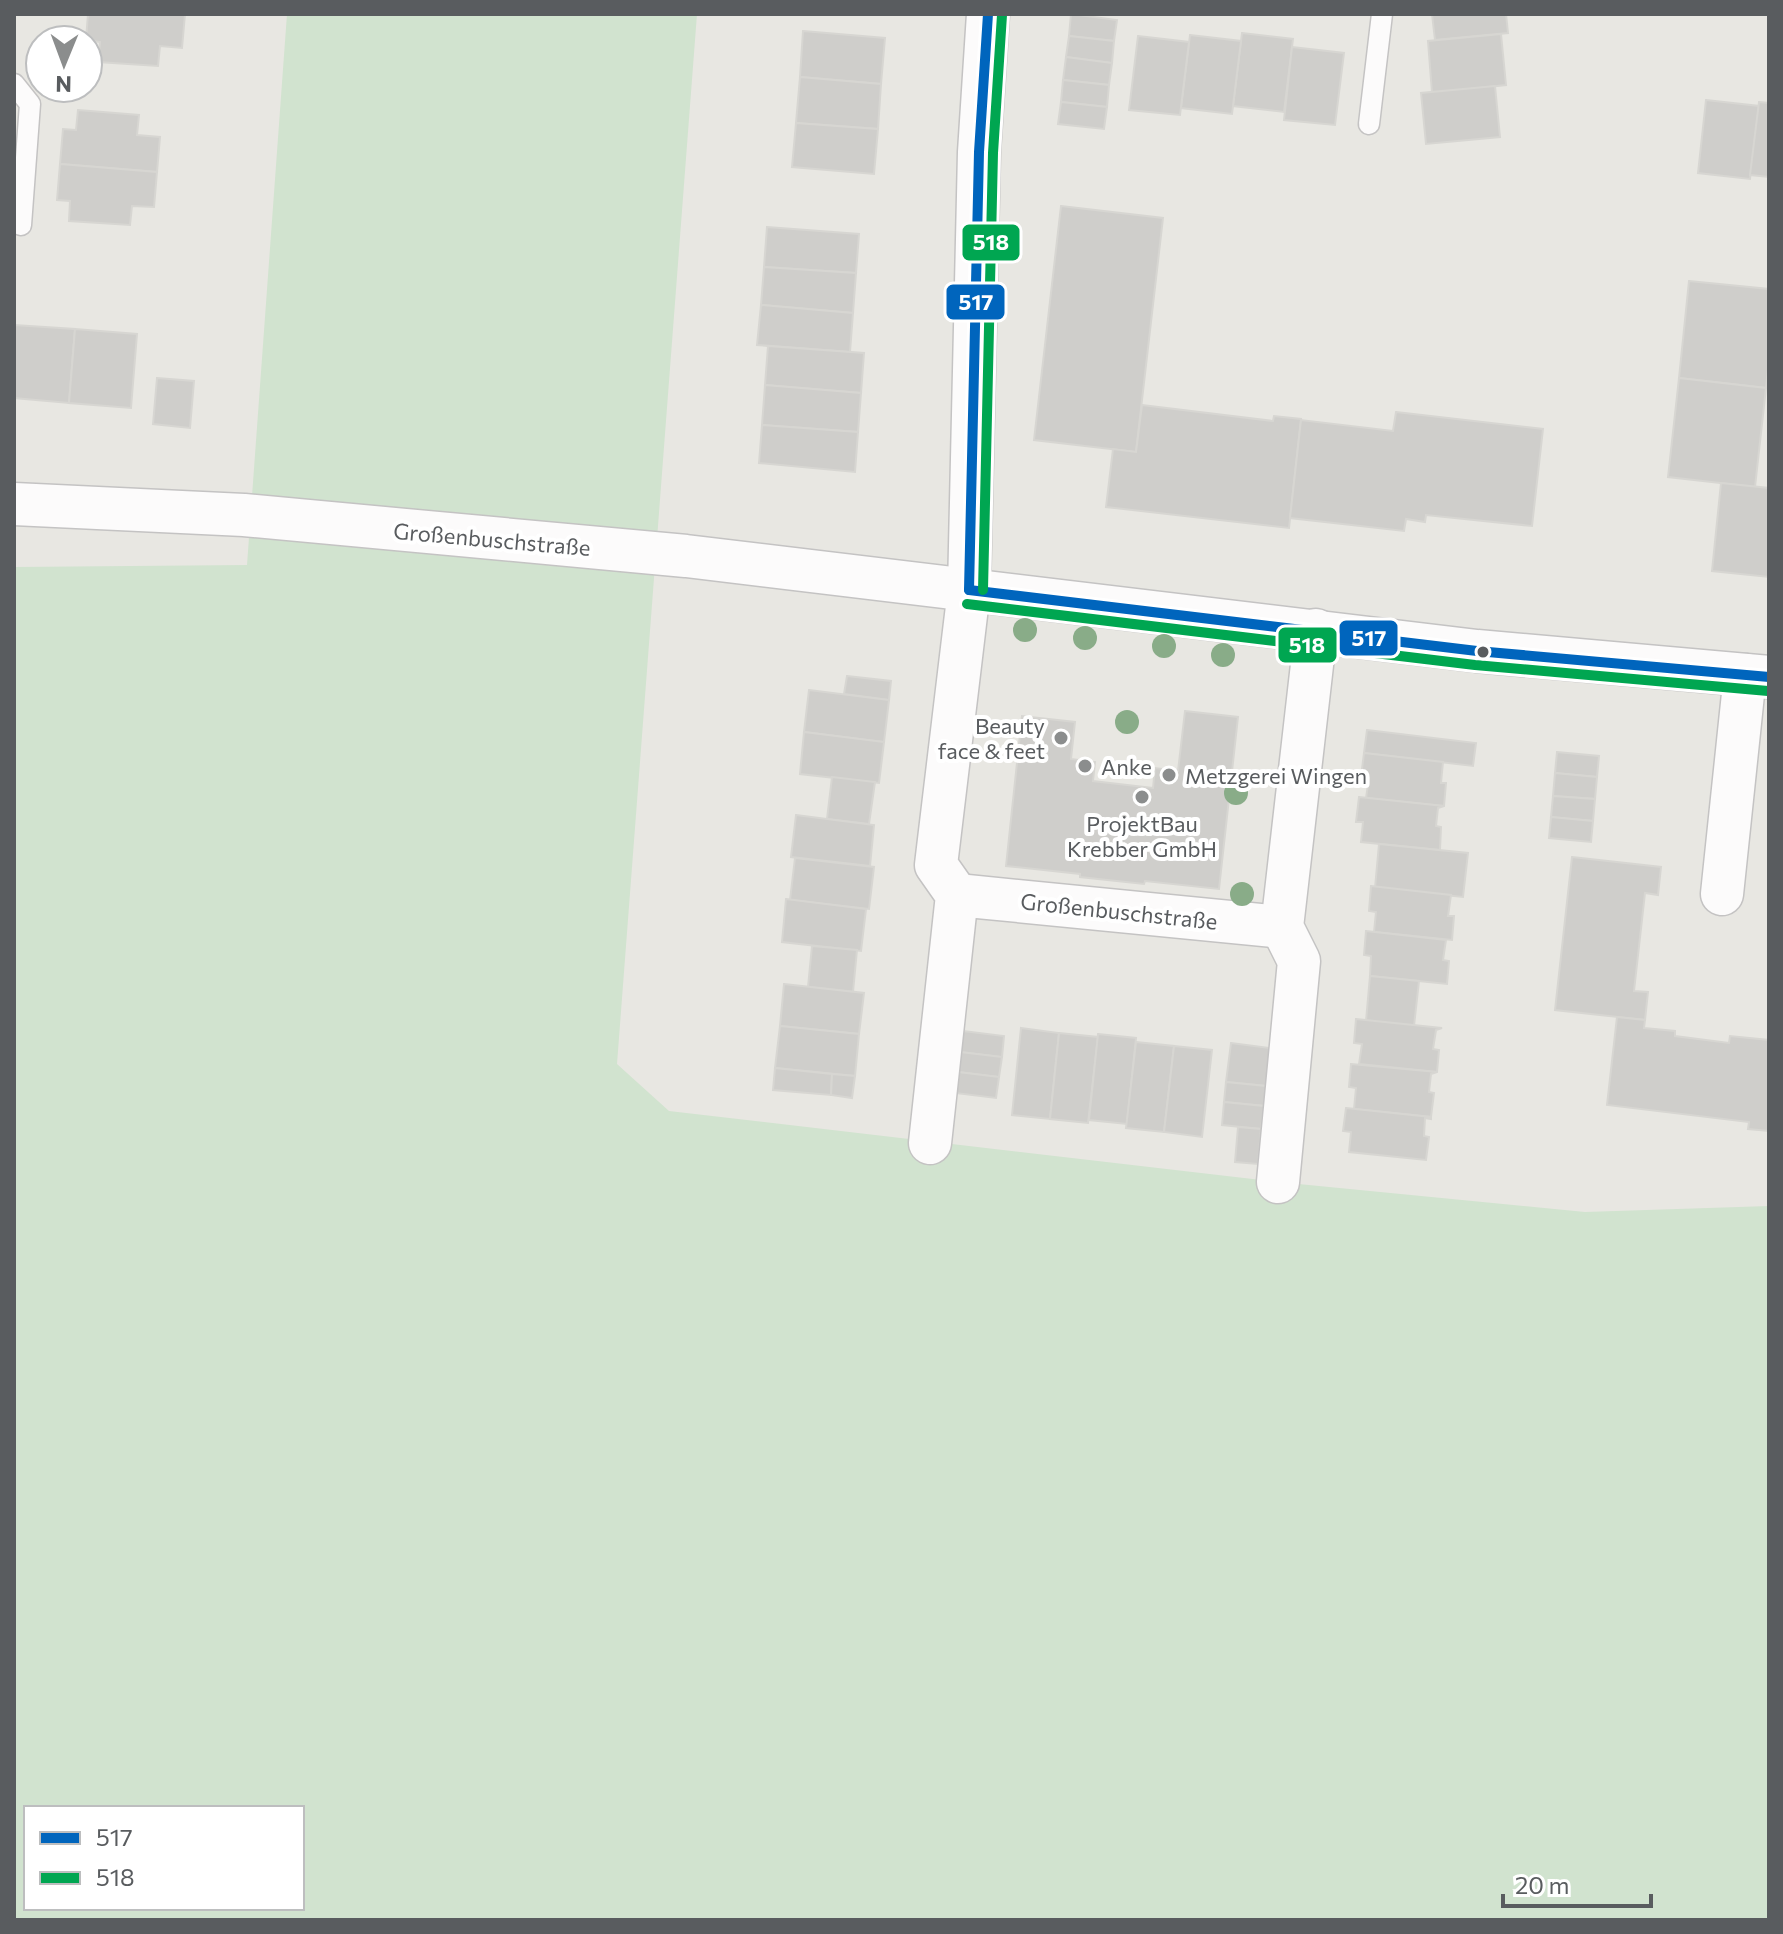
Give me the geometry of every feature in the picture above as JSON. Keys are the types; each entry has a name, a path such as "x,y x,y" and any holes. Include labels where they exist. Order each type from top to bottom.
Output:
{"street":[{"path":"930,1143 957,895 936,865 969,590 979,139 988,14"},
{"name":"Großenbuschstraße","path":"14,504 244,515 686,556 1477,651 1757,676 1722,894"},
{"path":"1278,1182 1299,961 1282,927 1316,630"},
{"name":"Großenbuschstraße","path":"957,895 1282,927"}],"lane":[{"path":"1369,124 1382,14"},
{"path":"14,84 30,104 21,225"}],"green space":[{"path":"287,14 697,14 617,1064 669,1111 1278,1182 1585,1212 1769,1206 1769,1920 14,1920 14,567 247,565"}],"building":[{"path":"88,14 185,14 182,48 160,46 158,66 104,62 104,24 87,24"},
{"path":"1071,14 1117,20 1114,41 1069,36"},
{"path":"1432,14 1506,14 1508,33 1435,40"},
{"path":"803,31 885,38 881,84 800,77"},
{"path":"1242,33 1293,39 1284,112 1233,106"},
{"path":"1501,34 1506,85 1432,93 1428,41"},
{"path":"1190,35 1241,41 1232,114 1181,108"},
{"path":"1069,36 1114,41 1112,63 1066,57"},
{"path":"1138,36 1189,42 1180,115 1129,110"},
{"path":"1292,47 1344,53 1335,125 1284,120"},
{"path":"1066,57 1112,63 1109,85 1063,80"},
{"path":"800,77 881,84 878,129 796,123"},
{"path":"1063,80 1109,85 1107,107 1061,102"},
{"path":"1495,86 1500,137 1426,144 1421,93"},
{"path":"1706,100 1759,106 1750,179 1698,173"},
{"path":"1061,102 1107,107 1104,129 1058,124"},
{"path":"1759,102 1769,103 1769,177 1750,175"},
{"path":"78,110 139,115 137,135 160,137 157,172 60,164 63,129 76,130"},
{"path":"796,123 878,129 874,174 792,167"},
{"path":"60,164 157,172 154,207 132,206 130,225 69,221 70,201 57,200"},
{"path":"1061,206 1163,218 1136,452 1034,440"},
{"path":"767,227 859,234 856,273 764,267"},
{"path":"764,267 856,273 853,313 761,305"},
{"path":"1689,281 1769,289 1766,388 1679,378"},
{"path":"761,305 853,313 850,352 757,345"},
{"path":"14,325 75,329 69,403 14,398"},
{"path":"75,329 137,334 131,408 69,403"},
{"path":"768,346 864,353 861,393 765,385"},
{"path":"157,378 194,381 190,428 153,424"},
{"path":"1679,378 1766,388 1755,487 1668,477"},
{"path":"765,385 861,393 858,432 762,425"},
{"path":"1142,405 1273,421 1274,416 1301,419 1289,528 1106,507 1113,449 1136,452"},
{"path":"1396,412 1543,429 1532,526 1426,515 1425,522 1406,519 1404,531 1290,518 1301,420 1393,431"},
{"path":"762,425 858,432 855,472 759,463"},
{"path":"1721,483 1769,488 1769,577 1712,571"},
{"path":"847,676 891,681 889,700 844,694"},
{"path":"809,690 889,700 884,742 804,732"},
{"path":"1185,711 1238,717 1219,889 1145,881 1144,884 1006,866 1022,716 1075,722 1071,759 1095,762 1093,781 1153,788 1155,768 1178,771"},
{"path":"1367,730 1476,743 1473,766 1364,753"},
{"path":"804,732 884,742 879,783 800,774"},
{"path":"1557,752 1599,756 1597,777 1555,773"},
{"path":"1364,753 1443,762 1441,783 1446,783 1444,806 1366,798 1369,778 1361,777"},
{"path":"1555,773 1597,777 1595,799 1553,796"},
{"path":"832,777 875,782 869,824 827,819"},
{"path":"1553,796 1595,799 1593,821 1551,817"},
{"path":"1359,797 1444,806 1438,808 1436,826 1441,827 1440,850 1361,842 1363,822 1356,822"},
{"path":"796,815 874,825 870,866 791,857"},
{"path":"1551,817 1593,821 1591,842 1549,838"},
{"path":"1379,844 1468,853 1463,897 1375,888"},
{"path":"1572,857 1661,867 1658,895 1645,893 1634,991 1648,992 1645,1020 1555,1010"},
{"path":"795,858 874,867 869,909 790,900"},
{"path":"1371,886 1451,895 1448,916 1454,916 1452,940 1374,932 1376,912 1369,911"},
{"path":"786,899 866,909 861,951 782,942"},
{"path":"1366,931 1446,940 1443,960 1449,961 1447,984 1370,976 1371,956 1364,955"},
{"path":"812,946 857,950 853,992 808,987"},
{"path":"1370,976 1419,981 1414,1026 1366,1021"},
{"path":"784,984 864,993 859,1034 780,1026"},
{"path":"1617,1017 1645,1020 1644,1028 1675,1031 1675,1036 1729,1043 1730,1036 1769,1040 1769,1131 1748,1129 1749,1122 1607,1105"},
{"path":"1356,1019 1442,1028 1436,1030 1433,1049 1439,1050 1437,1072 1359,1064 1362,1044 1354,1043"},
{"path":"780,1026 859,1034 855,1076 775,1068"},
{"path":"1021,1028 1059,1033 1050,1119 1012,1115"},
{"path":"963,1031 1004,1036 1002,1057 960,1052"},
{"path":"1059,1033 1098,1037 1088,1123 1050,1119"},
{"path":"1098,1034 1136,1038 1127,1124 1089,1120"},
{"path":"1136,1042 1174,1046 1164,1132 1126,1128"},
{"path":"1231,1043 1270,1048 1266,1086 1226,1082"},
{"path":"1174,1046 1212,1050 1202,1137 1164,1132"},
{"path":"960,1052 1002,1057 999,1077 958,1072"},
{"path":"1351,1064 1437,1072 1431,1074 1429,1092 1434,1093 1431,1117 1354,1109 1356,1088 1349,1087"},
{"path":"775,1068 832,1074 831,1095 773,1090"},
{"path":"958,1072 999,1077 996,1098 955,1093"},
{"path":"832,1074 855,1076 852,1098 831,1095"},
{"path":"1226,1082 1266,1086 1264,1106 1224,1102"},
{"path":"1224,1102 1264,1106 1261,1129 1222,1125"},
{"path":"1346,1108 1431,1117 1425,1118 1424,1136 1429,1137 1426,1160 1349,1152 1351,1132 1343,1131"},
{"path":"1238,1127 1261,1129 1258,1164 1235,1162"}],"transit line":[{"name":"517","path":"969,590 979,152 988,14"},
{"name":"518","path":"983,590 993,153 1002,15"},
{"name":"517","path":"969,590 1477,651 1769,677"},
{"name":"518","path":"967,604 1475,665 1768,691"}],"place":[{"name":"Beauty face & feet","path":"1061,738"},
{"name":"Anke","path":"1085,766"},
{"name":"Metzgerei Wingen","path":"1169,775"},
{"name":"ProjektBau Krebber GmbH","path":"1142,797"}]}
